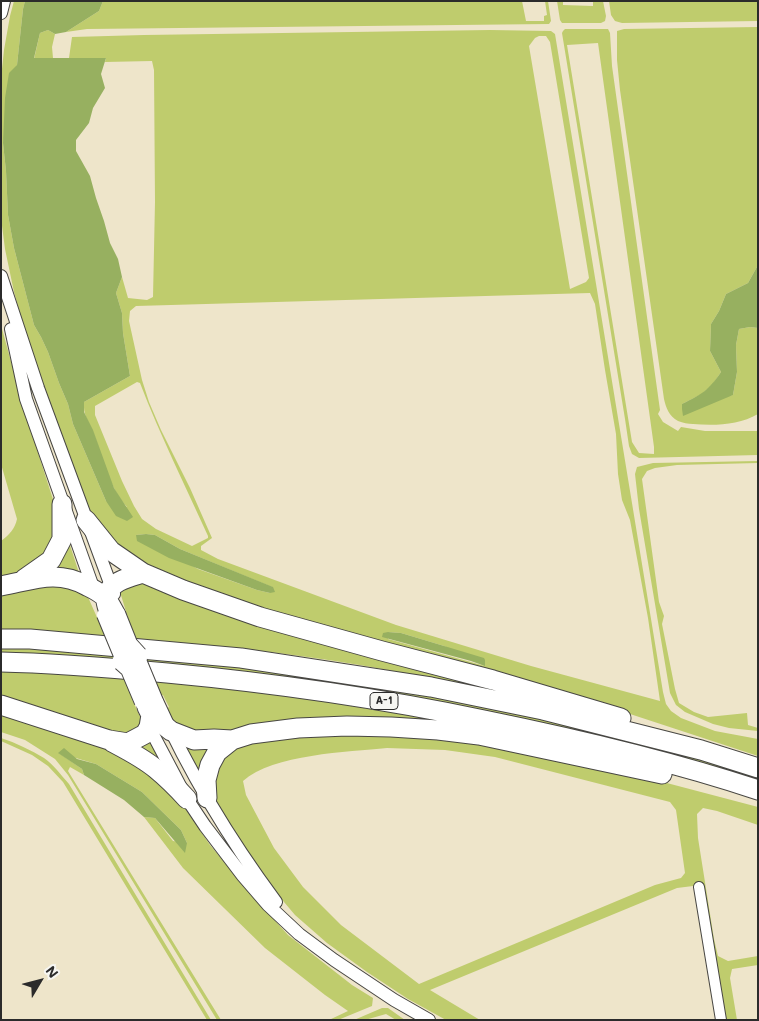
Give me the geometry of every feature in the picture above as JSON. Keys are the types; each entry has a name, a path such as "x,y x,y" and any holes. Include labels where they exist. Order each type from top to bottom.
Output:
{"highway":[{"path":"10,585 52,560 62,539 62,504"},
{"path":"86,520 111,551 143,573 183,590 260,617 600,711 656,729 701,750"},
{"path":"108,605 121,580 143,573"},
{"path":"10,585 40,578 60,576 77,580 108,605 128,644 130,668 148,708 171,731 194,740 232,740 251,734 308,728 356,726 438,730 479,736 648,770 758,798"},
{"name":"A-1","path":"1,639 30,639 241,658 431,687 543,710 701,750 758,768"},
{"name":"A-1","path":"1,662 136,670 236,680 418,706 622,750 724,778 758,790"},
{"path":"1,705 109,740 128,743 145,734 148,708"},
{"path":"109,740 154,768 187,799"},
{"path":"207,798 206,780 210,765 217,752 232,740"}],"street":[{"path":"1,13 4,1"},
{"path":"1,276 38,388 86,520 108,605"},
{"path":"1,282 26,399 62,504 108,605"},
{"path":"148,708 187,799 222,849 268,905 300,934 334,960 394,1000 429,1020"},
{"path":"171,731 207,798 240,853 276,902 334,960"},
{"path":"699,887 721,1020"}],"green space":[{"path":"14,1 25,1 17,65 3,143 8,215 14,248 34,325 48,352 68,404 73,424 106,501 127,507 120,499 111,481 85,414 84,402 130,376 123,333 122,313 116,293 122,277 128,298 147,300 153,297 155,202 154,70 152,61 105,62 106,58 69,58 72,37 490,30 551,31 555,34 666,704 671,711 681,718 715,731 758,739 758,756 627,713 302,622 172,579 117,549 92,516 77,480 28,343 5,249 1,218 1,78","holes":["546,36 550,42 589,278 586,282 570,289 529,46 535,38","590,293 595,304 616,434 618,474 622,500 630,520 648,618 660,701 531,666 396,625 218,559 201,550 201,546 212,538 149,402 142,380 129,321 130,311 136,306","137,382 140,383 208,538 192,546 156,529 142,519 122,481 95,415 95,406","136,535 155,535 180,549 272,587 270,593 257,590 198,569","388,632 401,633 444,646 485,666 388,639"]},
{"path":"25,1 103,1 99,11 66,32 55,34 48,30 40,33 34,58 106,58 101,74 105,88 93,108 89,123 76,140 76,151 90,176 110,243 118,259 122,277 116,293 122,313 123,333 130,376 84,402 84,412 93,430 114,488 133,517 127,521 116,516 106,501 73,424 68,404 48,352 34,325 14,248 8,215 3,143 5,98 9,73 17,65"},
{"path":"103,1 522,1 526,21 544,21 544,16 547,15 545,1 548,1 551,21 549,24 87,29 66,32 99,11"},
{"path":"557,1 563,1 563,5 593,6 593,1 603,1 605,21 601,23 562,23"},
{"path":"609,1 758,1 758,21 622,23 615,21 611,15"},
{"path":"758,27 758,265 748,283 726,294 711,324 710,351 721,372 713,384 702,394 682,404 733,395 737,372 736,345 739,329 758,328 758,414 751,418 727,424 686,423 672,417 664,399 620,90 617,31 624,29"},
{"path":"565,29 608,29 610,33 612,66 660,410 658,414 663,422 678,431 681,427 705,431 758,431 758,455 639,458 632,454 629,446 563,31","holes":["598,43 654,454 639,453 632,442 567,45"]},
{"path":"48,30 55,34 52,47 53,58 34,59 40,33"},
{"path":"758,265 758,328 739,329 736,345 737,372 733,395 683,416 682,404 704,391 721,372 710,351 711,324 726,294 748,283"},
{"path":"1,325 24,409 58,515 55,536 47,555 34,567 1,580 1,541 15,526 17,519 1,464"},
{"path":"758,461 758,463 677,465 655,468 647,471 642,479 659,602 664,616 662,624 679,703 694,712 708,717 747,713 748,725 758,728 758,731 713,724 685,712 676,705 670,693 639,509 635,474 637,467 653,463"},
{"path":"136,535 155,535 180,549 273,587 275,592 270,593 257,590 169,558 137,541"},
{"path":"68,539 79,573 50,570"},
{"path":"141,580 500,688 499,692 361,665 278,653 174,642 1,630 1,592 40,584 67,585 88,597 99,622 128,618 120,592 122,587"},
{"path":"383,633 401,633 484,658 485,666 382,637"},
{"path":"1,648 77,651 183,659 423,694 595,730 758,775 758,782 593,736 1,655"},
{"path":"1,670 39,671 180,683 297,697 449,722 223,733 178,730 166,709 169,707 163,695 132,699 143,723 140,730 117,737 1,699"},
{"path":"1,713 59,728 121,755 156,778 183,805 210,845 288,935 352,985 373,998 372,1006 338,1020 329,1020 348,1011 265,948 183,868 144,817 155,818 173,841 187,843 181,830 142,792 96,764 59,753 82,769 84,775 70,767 68,771 221,1020 217,1020 68,775 55,759 25,740 1,732"},
{"path":"301,735 432,737 493,744 606,767 758,807 758,825 703,808 697,814 698,838 718,956 728,961 758,956 758,965 732,969 730,978 737,1020 724,1020 701,885 677,888 430,990 480,1020 446,1020 408,999 327,943 295,915 273,889 247,854 217,803 214,790 214,776 224,754 234,746","holes":["387,748 445,750 495,757 670,802 676,810 685,873 681,878 655,885 419,984 341,925 303,887 274,848 246,795 243,781 256,772 273,765 312,756"]},
{"path":"1,738 44,758 69,784 211,1020 207,1020 63,782 48,766 32,755 1,741"},
{"path":"149,740 164,768 135,748"},
{"path":"185,744 214,746 200,774"},
{"path":"64,748 77,759 96,764 142,792 181,830 187,843 185,853 155,818 144,817 124,800 84,775 82,769 58,753"},
{"path":"382,1008 388,1008 405,1020 396,1020 386,1014 365,1020 354,1020"}]}
